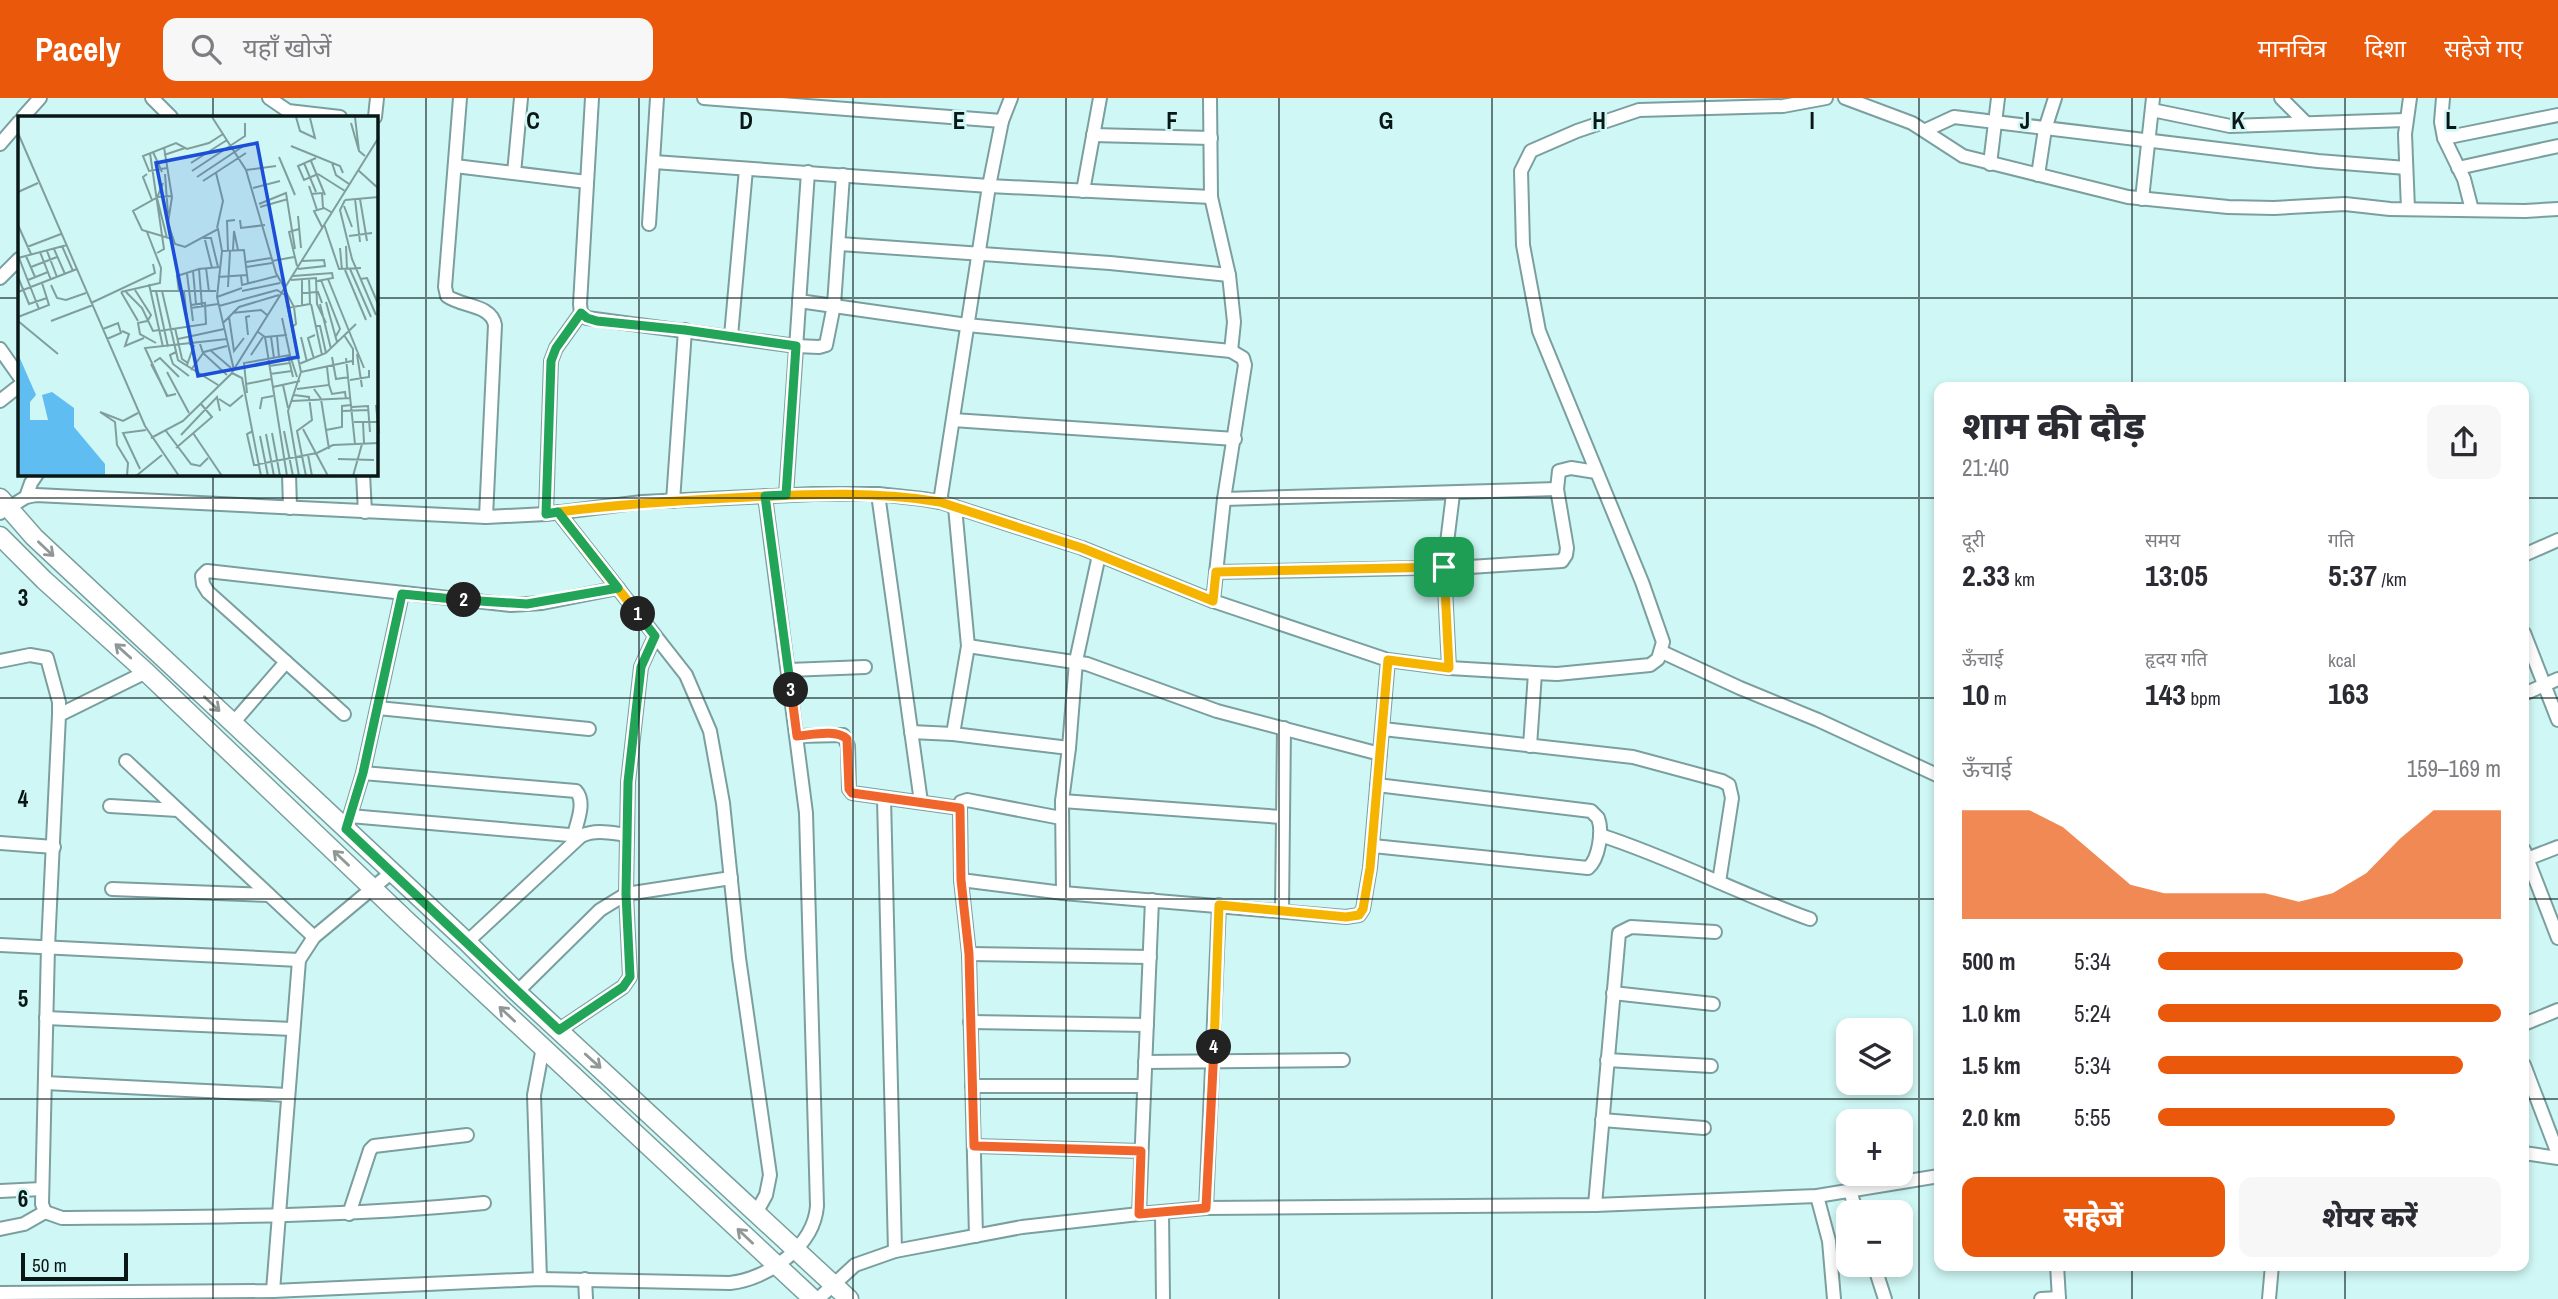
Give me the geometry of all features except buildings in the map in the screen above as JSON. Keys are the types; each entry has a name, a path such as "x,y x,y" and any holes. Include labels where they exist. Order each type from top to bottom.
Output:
{"main road":[{"path":"3,506 233,723 348,823 392,872 517,992 849,1299"},
{"path":"0,536 808,1297"}],"street":[{"path":"29,115 40,98"},
{"path":"152,98 170,116"},
{"path":"269,98 336,116"},
{"path":"375,116 377,98"},
{"path":"460,98 444,287 447,296 453,300 487,311 493,316 495,325 486,517"},
{"path":"514,173 522,98"},
{"path":"592,98 581,313 556,348 551,361 552,513 618,588 686,675 710,731 723,803 739,958 770,1175 766,1195 756,1213"},
{"path":"649,224 657,98"},
{"path":"704,98 816,102 1002,121"},
{"path":"940,502 989,186 1002,121 1011,98"},
{"path":"1083,191 1100,98"},
{"path":"1210,98 1211,197 1229,275 1234,322 1231,351"},
{"path":"3,506 36,495 486,517 673,501 786,495 878,494 940,502 1099,555 1213,601 1388,660 1449,668 1557,674 1650,665 1662,652 1663,642 1642,582 1535,315 1521,228 1521,171 1531,151 1642,104 1783,106 1826,98"},
{"path":"1845,98 1926,130 1963,156 2128,197 2228,207 2274,208 2345,204 2408,209 2558,209"},
{"path":"1990,164 1998,98"},
{"path":"2038,175 2045,130 2055,98"},
{"path":"2280,98 2306,122"},
{"path":"2408,209 2406,120 2410,98"},
{"path":"2443,98 2441,122 2444,138 2464,179 2472,210"},
{"path":"2143,199 2152,104 2223,125 2406,120"},
{"path":"2444,138 2558,115"},
{"path":"1926,130 1954,117 2318,161 2406,167"},
{"path":"0,145 18,123"},
{"path":"1093,135 1211,138"},
{"path":"2458,168 2558,146"},
{"path":"654,162 989,186 1211,197"},
{"path":"455,166 587,182"},
{"path":"731,336 746,169"},
{"path":"786,495 808,172"},
{"path":"581,313 597,321 796,346 826,345 834,305 840,244 842,174"},
{"path":"840,244 978,252 1229,275"},
{"path":"0,278 18,260"},
{"path":"799,301 967,325 1231,351 1243,358 1245,365 1224,499 1213,601"},
{"path":"673,501 685,330"},
{"path":"0,349 18,375"},
{"path":"0,401 18,387"},
{"path":"953,420 1235,439"},
{"path":"1216,572 1444,567 1562,561 1567,548 1557,489 1559,471 1564,468 1596,472"},
{"path":"26,497 36,476"},
{"path":"289,476 290,508"},
{"path":"363,476 365,512"},
{"path":"1224,499 1557,489"},
{"path":"878,494 921,802"},
{"path":"1449,668 1444,567 1454,494"},
{"path":"0,1293 360,1293 540,1279 730,1283 753,1278 777,1265 796,1249 814,1225 817,1206 806,813 765,496"},
{"path":"953,734 968,646 955,507"},
{"path":"2529,553 2558,540"},
{"path":"1063,892 1060,818 1076,661 1099,555"},
{"path":"344,714 208,592 202,584 202,576 207,570 402,594 527,604 618,588"},
{"path":"402,594 363,773 348,823 578,835 590,832 627,835"},
{"path":"559,1030 623,987 630,977 626,894 628,782 641,667 655,636"},
{"path":"968,646 1076,661 1217,711 1380,754"},
{"path":"2529,647 2558,720"},
{"path":"1662,652 1934,774"},
{"path":"0,661 30,655 47,658 59,702 46,1018 42,1189 45,1212 61,1219 279,1217 484,1203"},
{"path":"961,880 1152,900 1346,917 1359,915 1363,909 1373,846 1388,660"},
{"path":"233,723 286,662"},
{"path":"789,670 865,667"},
{"path":"59,715 146,672"},
{"path":"1530,746 1535,673"},
{"path":"2529,692 2558,679"},
{"path":"378,708 589,729"},
{"path":"1282,910 1284,728"},
{"path":"1383,729 1633,757 1722,781 1729,785 1732,798 1719,882"},
{"path":"911,732 953,734 1069,748"},
{"path":"797,736 843,735 848,746 849,789 860,795 960,808"},
{"path":"126,761 314,937"},
{"path":"363,773 569,789 580,795 578,835 467,942"},
{"path":"1373,846 1588,868 1594,862 1600,835 1598,818 1591,811 1377,785"},
{"path":"884,798 895,1251"},
{"path":"976,1236 969,954 961,880 961,802 967,800 1060,818"},
{"path":"1062,800 1281,817"},
{"path":"110,806 178,810"},
{"path":"1600,835 1635,846 1765,904 1810,919"},
{"path":"0,843 54,848"},
{"path":"2529,854 2558,847"},
{"path":"2529,865 2558,938"},
{"path":"273,1291 299,960 314,937 392,872"},
{"path":"517,992 600,910 626,894 731,878"},
{"path":"111,889 268,895"},
{"path":"1139,1214 1152,900"},
{"path":"1206,1208 1219,905"},
{"path":"1595,1205 1619,933 1631,927 1715,932"},
{"path":"0,945 299,960"},
{"path":"969,954 1150,957"},
{"path":"1613,993 1713,1004"},
{"path":"2529,1022 2558,1010"},
{"path":"46,1018 292,1029"},
{"path":"970,1022 1147,1025"},
{"path":"540,1279 534,1095 543,1047"},
{"path":"1145,1062 1343,1060"},
{"path":"1607,1060 1712,1066"},
{"path":"2529,1078 2558,1156 2529,1153"},
{"path":"45,1083 287,1095"},
{"path":"972,1086 1144,1086"},
{"path":"1602,1120 1704,1128"},
{"path":"349,1214 370,1150 374,1146 467,1135"},
{"path":"974,1146 1141,1151"},
{"path":"808,1297 833,1284 865,1260 895,1251 1022,1227 1139,1214 1206,1208 1595,1205 1817,1196 1934,1177"},
{"path":"0,1191 42,1189"},
{"path":"1850,1191 1853,1200"},
{"path":"1817,1196 1829,1241 1834,1299"},
{"path":"0,1230 24,1224 45,1212"},
{"path":"1162,1212 1163,1299"},
{"path":"2041,1299 2059,1298 2057,1271"},
{"path":"2269,1299 2271,1271"},
{"path":"1878,1277 1885,1299"},
{"path":"584,1279 586,1299"}],"route":[{"path":"1444,567 1216,572 1213,601 1082,548 940,502 923,499 878,494 813,494 786,495 765,496 642,502 558,512 618,588 655,636 641,667 628,782 626,894 630,977 623,987 559,1030 346,829 363,773 402,594 511,605 542,603 618,588 558,512 546,514 551,361 556,348 581,313 597,321 796,346 786,495 765,496 797,736 836,734 847,739 849,789 852,793 960,808 961,880 969,954 974,1146 1141,1151 1139,1214 1206,1208 1219,905 1346,917 1359,915 1363,909 1370,868 1388,660 1449,668 1444,567"}]}
